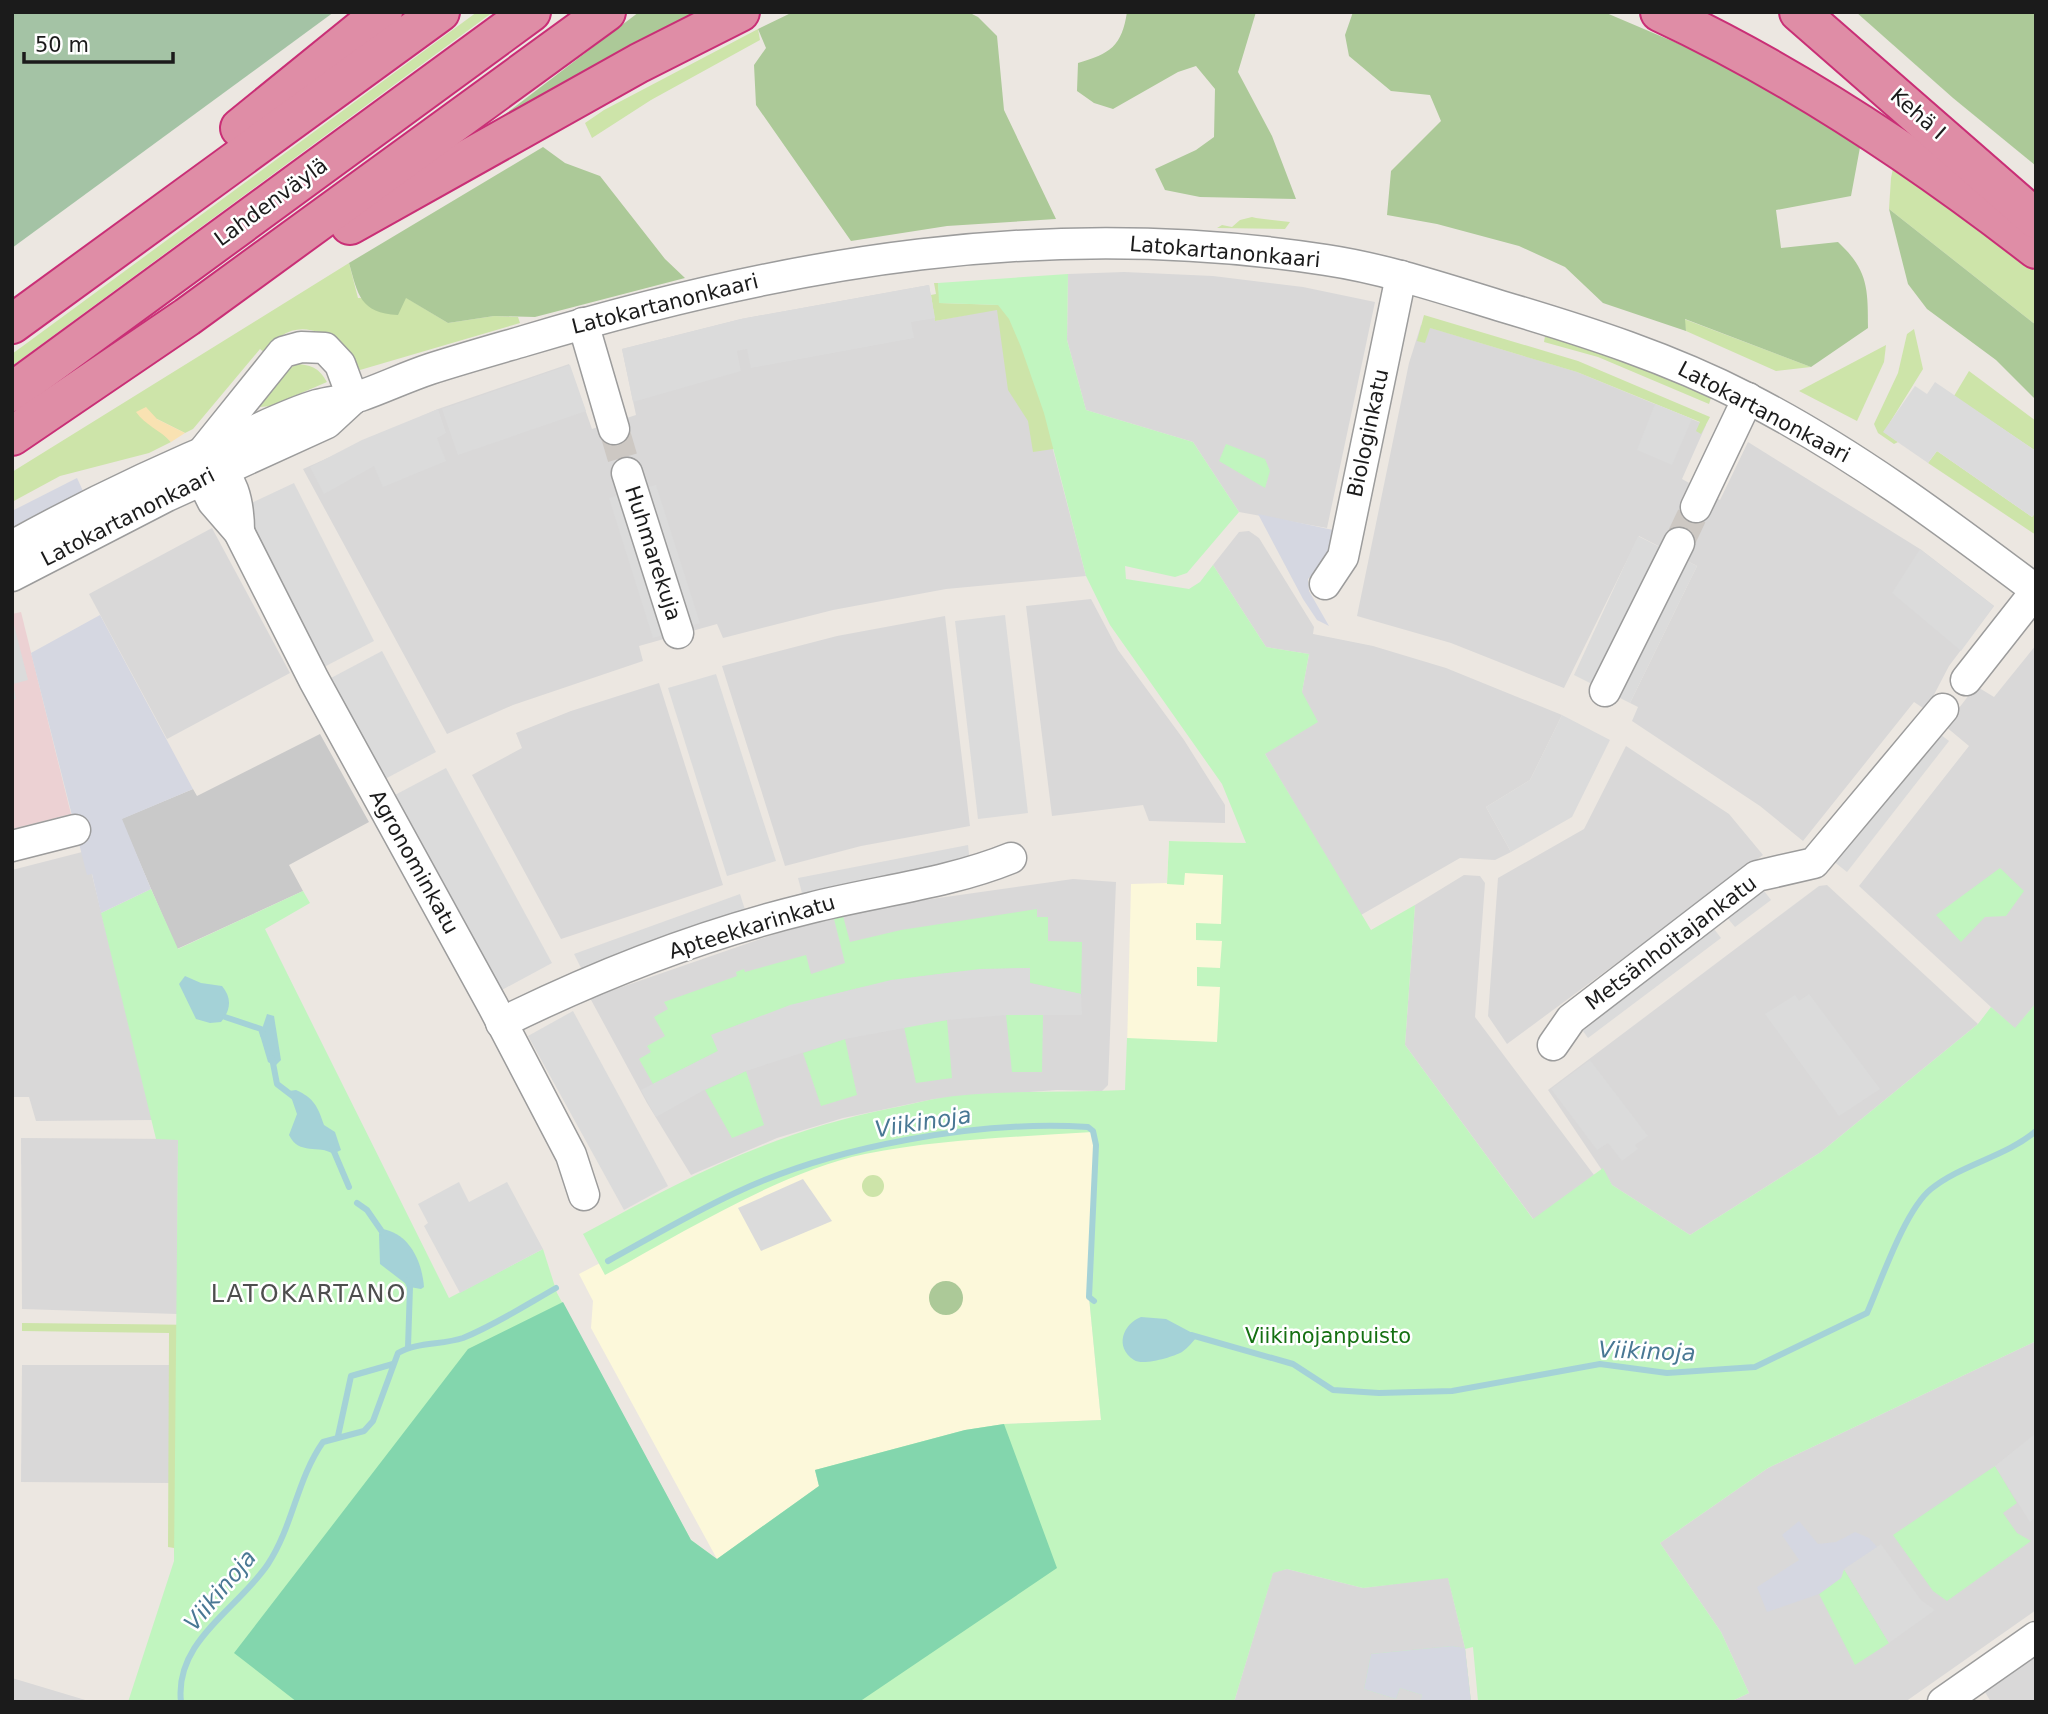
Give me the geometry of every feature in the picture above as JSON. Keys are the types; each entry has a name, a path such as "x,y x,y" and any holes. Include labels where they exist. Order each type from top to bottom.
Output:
{"highway":[{"path":"13,323 229,137 383,12"},
{"path":"13,323 440,12"},
{"name":"Lahdenväylä","path":"12,392 531,12"},
{"path":"12,436 187,317 606,12"},
{"path":"187,317 639,63 740,12"},
{"path":"1660,12 1803,87 1875,132 2036,249"},
{"name":"Kehä I","path":"1799,12 2036,219"}],"street":[{"name":"Latokartanonkaari","path":"12,576 320,404 354,399 427,370 583,323 792,272 904,254 1008,244 1116,243 1327,260 1401,276 1595,333 1686,369 1748,398 1855,458 1913,497 2036,590"},
{"name":"Biologinkatu","path":"1325,584 1343,557 1401,276"},
{"path":"583,323 614,429"},
{"path":"210,467 283,352 301,347 325,348 340,364 354,399"},
{"path":"1696,507 1748,398"},
{"name":"Latokartanonkaari","path":"12,545 112,491 210,467"},
{"name":"Agronominkatu","path":"210,467 221,514 239,532 321,693 501,1023 571,1155 584,1195"},
{"name":"Huhmarekuja","path":"627,473 678,633"},
{"path":"1605,691 1679,543"},
{"path":"1966,680 2036,590"},
{"name":"Metsänhoitajankatu","path":"1553,1045 1571,1019 1757,876 1814,863 1943,709"},
{"path":"12,846 75,830"},
{"name":"Apteekkarinkatu","path":"501,1023 590,980 750,924 853,897 973,874 1011,858"},
{"path":"1961,1697 2036,1637"}],"shaded area":[{"path":"1124,272 1213,276 1303,287 1375,302 1327,528 1239,512 1193,442 1086,410 1067,340 1068,274"},
{"path":"929,285 935,321 1002,308 1051,442 1086,576 946,589 833,610 723,638 717,624 639,646 643,661 513,705 447,734 303,469 438,409 569,364 592,429 636,415 622,349 741,319"},
{"path":"929,285 935,318 911,322 914,338 751,368 747,349 737,351 741,371 633,402 622,349 741,319"},
{"path":"1421,325 1577,372 1706,425 1682,479 1720,500 1748,442 1920,549 1994,606 1949,666 1926,710 1914,702 1803,841 1760,806 1632,721 1638,707 1630,703 1697,566 1639,536 1564,688 1451,643 1357,616 1409,363"},
{"path":"570,365 586,411 458,455 442,409"},
{"path":"1935,382 2036,451 2036,512 2032,517 1937,451 1928,463 1883,432 1915,386 1927,394"},
{"path":"1655,404 1692,419 1672,465 1637,450"},
{"path":"438,409 446,433 437,438 446,461 383,487 374,466 324,494 310,467 362,440"},
{"path":"77,478 83,491 12,527 12,511"},
{"path":"294,483 374,641 324,667 264,555 247,505"},
{"path":"656,485 700,623 653,638 609,498"},
{"path":"1258,514 1333,530 1327,559 1308,579 1309,591 1329,626 1317,620 1303,599"},
{"path":"212,528 290,673 167,739 89,594"},
{"path":"1249,531 1259,538 1314,627 1313,634 1373,646 1446,668 1562,715 1530,780 1486,807 1511,852 1495,860 1460,858 1361,915 1265,754 1302,692 1309,654 1266,647 1213,565 1239,532"},
{"path":"1638,536 1697,566 1630,703 1574,675"},
{"path":"1920,549 1994,606 1961,651 1892,593"},
{"path":"1091,599 1118,650 1184,740 1225,805 1225,823 1149,821 1143,805 1052,816 1026,606"},
{"path":"21,612 71,814 12,829 12,614"},
{"path":"100,615 193,789 122,819 151,889 101,913 92,874 87,875 31,653"},
{"path":"1005,615 1028,813 978,819 955,621"},
{"path":"945,616 970,826 861,846 785,866 722,666 837,636"},
{"path":"12,617 28,680 13,684 16,699 12,700"},
{"path":"2036,645 2036,1003 2015,1029 1859,886 1969,746 1945,726 1976,686 1994,697"},
{"path":"382,651 436,752 385,779 331,678"},
{"path":"716,674 776,861 727,876 668,688"},
{"path":"659,683 723,885 561,939 472,775 522,748 516,733 571,711"},
{"path":"1562,715 1610,740 1572,817 1511,852 1486,807 1530,780"},
{"path":"1921,720 1949,741 1847,872 1817,848 1828,825 1908,725"},
{"path":"320,734 369,822 289,865 303,891 177,949 121,819 193,789 197,796"},
{"path":"1626,746 1729,814 1763,855 1507,1044 1488,1016 1498,878 1584,829"},
{"path":"446,768 552,963 498,992 393,796"},
{"path":"1169,841 1246,843 1324,1030 1126,1090 1131,884 1167,883"},
{"path":"968,845 970,863 803,897 798,878"},
{"path":"86,851 153,1120 36,1121 29,1097 12,1097 12,870"},
{"path":"1464,875 1480,876 1485,883 1475,1017 1594,1175 1534,1220 1405,1045 1415,905"},
{"path":"1073,879 1116,882 1108,1085 1102,1091 1057,1090 934,1099 843,1118 777,1138 691,1175 647,1103 590,998 778,933 843,916 896,904"},
{"path":"1827,885 1978,1024 1821,1152 1690,1235 1612,1185 1548,1090 1819,886"},
{"path":"1761,887 1771,900 1735,927 1725,915"},
{"path":"740,894 746,913 583,972 574,954"},
{"path":"1711,925 1721,938 1588,1038 1578,1024"},
{"path":"1030,968 1030,983 1081,994 1082,1015 1006,1015 947,1020 845,1039 746,1071 704,1090 656,1117 641,1090 718,1051 711,1035 790,1005 891,980 980,969"},
{"path":"1809,994 1880,1089 1839,1116 1765,1014 1795,995 1799,1001"},
{"path":"573,1011 668,1186 624,1210 528,1036"},
{"path":"1590,1060 1648,1136 1635,1145 1638,1149 1622,1161 1608,1143 1597,1150 1551,1089"},
{"path":"969,1130 1093,1131 1096,1145 1089,1297 1101,1420 1004,1424 815,1470 819,1486 717,1559 591,1328 593,1301 579,1274 736,1192 862,1149"},
{"path":"21,1138 178,1139 177,1314 22,1309"},
{"path":"803,1179 832,1221 761,1251 738,1208"},
{"path":"459,1182 469,1202 507,1182 543,1249 460,1293 424,1226 428,1223 418,1204"},
{"path":"2036,1341 2036,1610 1905,1702 1730,1702 1749,1693 1721,1632 1660,1543 1768,1468"},
{"path":"22,1365 169,1365 169,1483 21,1482"},
{"path":"2035,1434 2036,1517 2030,1522 1995,1466"},
{"path":"1799,1521 1818,1544 1836,1542 1855,1532 1869,1538 1877,1547 1844,1569 1841,1578 1819,1594 1767,1612 1757,1587 1799,1560 1782,1535"},
{"path":"1881,1544 1921,1600 1935,1610 1889,1643 1844,1569"},
{"path":"1287,1569 1363,1588 1448,1577 1465,1648 1471,1702 1234,1702 1273,1572"},
{"path":"1452,1646 1465,1648 1471,1702 1420,1702 1422,1695 1400,1688 1396,1699 1364,1689 1371,1654"},
{"path":"2036,1656 2036,1702 1991,1702 1985,1692"},
{"path":"12,1678 92,1702 12,1702"}],"green space":[{"path":"12,12 334,12 12,248"},
{"path":"477,12 493,12 12,366 12,354"},
{"path":"639,12 704,12 495,122"},
{"path":"793,12 968,12 978,17 997,36 1004,110 1056,219 947,226 851,241 756,105 754,65 766,48 758,29"},
{"path":"1127,12 1256,12 1238,72 1272,136 1296,199 1200,197 1165,190 1155,169 1196,150 1214,137 1215,89 1196,66 1178,72 1113,109 1094,103 1077,91 1078,63 1113,47 1122,33"},
{"path":"1353,12 1604,12 1705,55 1861,142 1851,196 1776,210 1781,248 1838,242 1848,252 1864,280 1868,302 1868,328 1811,367 1685,319 1686,331 1603,303 1565,267 1519,246 1437,224 1387,215 1391,171 1441,121 1430,95 1391,91 1349,56 1345,35"},
{"path":"1856,12 2036,12 2036,166 1953,98"},
{"path":"758,29 760,40 651,100 592,138 585,123 604,110"},
{"path":"543,147 565,163 600,176 665,259 685,278 535,317 494,316 448,323 406,298 398,315 385,314 368,306 358,293 349,263"},
{"path":"1895,159 2036,265 2036,325 1889,209"},
{"path":"1889,209 2036,325 2036,400 1996,360 1927,309 1908,284"},
{"path":"1252,217 1290,222 1285,229 1217,228 1222,225 1232,227 1240,220"},
{"path":"349,263 358,298 405,297 448,323 494,316 518,317 520,323 360,370 346,351 326,336 304,329 292,331 279,338 265,353 260,349 193,429 185,433 157,419 157,427 171,442 149,453 60,476 12,502 12,472"},
{"name":"Viikinojanpuisto","path":"1068,274 1067,340 1086,410 1193,442 1239,512 1187,573 1175,577 1125,566 1126,579 1189,589 1200,582 1213,565 1266,647 1309,654 1302,692 1318,722 1265,754 1371,930 1415,905 1405,1045 1533,1219 1603,1168 1612,1185 1690,1235 1821,1152 1978,1024 1991,1007 2015,1028 2036,1003 2036,1341 1768,1468 1660,1543 1721,1632 1749,1693 1730,1702 1481,1702 1478,1701 1473,1647 1465,1649 1471,1702 1420,1702 1422,1695 1400,1688 1396,1699 1364,1689 1371,1654 1452,1646 1465,1648 1448,1578 1363,1588 1287,1569 1273,1573 1234,1702 128,1702 174,1561 178,1140 156,1139 101,913 151,889 178,949 303,891 310,903 265,929 449,1298 543,1249 557,1293 691,1540 717,1559 819,1486 815,1470 965,1430 1004,1424 1101,1420 1089,1297 1096,1145 1093,1132 922,1145 833,1162 732,1205 605,1275 583,1234 696,1175 770,1143 808,1130 849,1118 947,1097 1125,1090 1127,1038 1217,1042 1220,987 1197,986 1197,967 1220,968 1222,941 1196,940 1196,923 1221,924 1223,875 1185,873 1184,885 1167,884 1169,841 1246,843 1222,784 1110,625 1086,576 1044,413 1009,319 998,305 939,303 938,283"},
{"path":"934,283 938,283 940,303 1004,305 1067,447 1033,452 1028,421 1008,390 997,310 935,321 931,295 936,294"},
{"path":"1424,315 1578,361 1710,417 1701,434 1696,431 1700,422 1577,372 1430,328 1425,343 1417,341"},
{"path":"1684,319 1811,367 1776,371 1686,331"},
{"path":"1914,329 1923,369 1884,432 1898,442 1894,444 1878,433 1874,424 1898,373 1907,334"},
{"path":"1545,336 1575,340 1712,395 1709,404 1598,357 1544,342"},
{"path":"1886,345 1884,362 1857,421 1799,391"},
{"path":"297,364 315,368 327,382 271,406 260,407 258,403 282,373"},
{"path":"1969,371 2036,421 2036,451 1954,396"},
{"path":"1226,444 1265,459 1270,471 1265,488 1219,461"},
{"path":"1937,451 2032,517 2036,512 2036,535 1928,463"},
{"path":"2000,868 2024,891 2006,916 1985,917 1961,942 1936,915"},
{"path":"1037,909 1037,917 1048,917 1048,941 1082,942 1081,994 1030,983 1029,968 945,973 830,995 712,1035 718,1051 653,1084 639,1059 651,1052 647,1046 665,1036 654,1017 668,1009 664,1002 737,976 736,972 744,969 745,972 806,955 811,974 845,963 834,919 843,916 850,942 901,930"},
{"path":"1006,1015 1043,1015 1042,1072 1012,1072"},
{"path":"947,1020 952,1078 916,1083 904,1027"},
{"path":"845,1039 857,1095 821,1106 803,1053"},
{"path":"746,1071 764,1125 732,1138 705,1090"},
{"path":"873,1175 881,1178 884,1186 881,1194 873,1197 865,1194 862,1186 865,1178"},
{"path":"946,1281 958,1286 963,1298 958,1310 946,1315 934,1310 929,1298 934,1286"},
{"path":"563,1302 691,1540 717,1559 819,1486 815,1470 965,1430 1004,1424 1057,1568 859,1702 297,1702 234,1653 468,1349"},
{"path":"22,1323 206,1325 174,1561 174,1548 168,1547 169,1333 22,1331"},
{"path":"1995,1466 2017,1503 2003,1513 2017,1533 2031,1541 1947,1601 1933,1591 1893,1535"},
{"path":"1844,1569 1889,1643 1855,1665 1819,1594 1841,1578"}],"sand":[{"path":"146,407 157,419 185,433 171,442 136,412"}],"water":[{"path":"185,976 201,983 222,986 229,1004 221,1022 210,1023 196,1019 179,984"},
{"path":"267,1014 274,1016 281,1060 275,1066 268,1062 260,1035"},
{"path":"296,1090 307,1096 320,1113 324,1125 335,1132 341,1150 333,1154 304,1148 293,1141 289,1135 297,1114 289,1091"},
{"path":"382,1229 407,1242 417,1258 424,1287 410,1287 380,1264 379,1234"},
{"path":"1141,1317 1166,1319 1198,1336 1178,1354 1138,1362 1124,1349 1123,1336 1130,1325"}],"waterway":[{"path":"225,1017 261,1029 263,1035"},
{"path":"272,1058 277,1084 294,1097"},
{"name":"Viikinoja","path":"608,1261 735,1193 816,1162 861,1150 954,1132 1045,1126 1088,1127 1093,1131 1096,1145 1089,1297 1094,1301"},
{"name":"Viikinoja","path":"1191,1335 1293,1364 1333,1390 1379,1393 1452,1391 1600,1364 1667,1373 1755,1367 1867,1313 1903,1229 1921,1199 1943,1180 2011,1148 2036,1131"},
{"path":"332,1147 349,1187"},
{"path":"357,1203 367,1210 385,1236"},
{"path":"407,1280 410,1287 408,1347"},
{"name":"Viikinoja","path":"181,1702 181,1680 187,1661 211,1627 268,1564 314,1456 323,1442 364,1431 373,1421 398,1353 413,1347 463,1338 556,1288"},
{"name":"Viikinoja","path":"338,1436 351,1376 393,1364"}],"tunnel":[{"path":"614,429 627,473"},
{"path":"1679,543 1696,507"}],"district":[{"name":"LATOKARTANO","path":"309,1294"}]}
